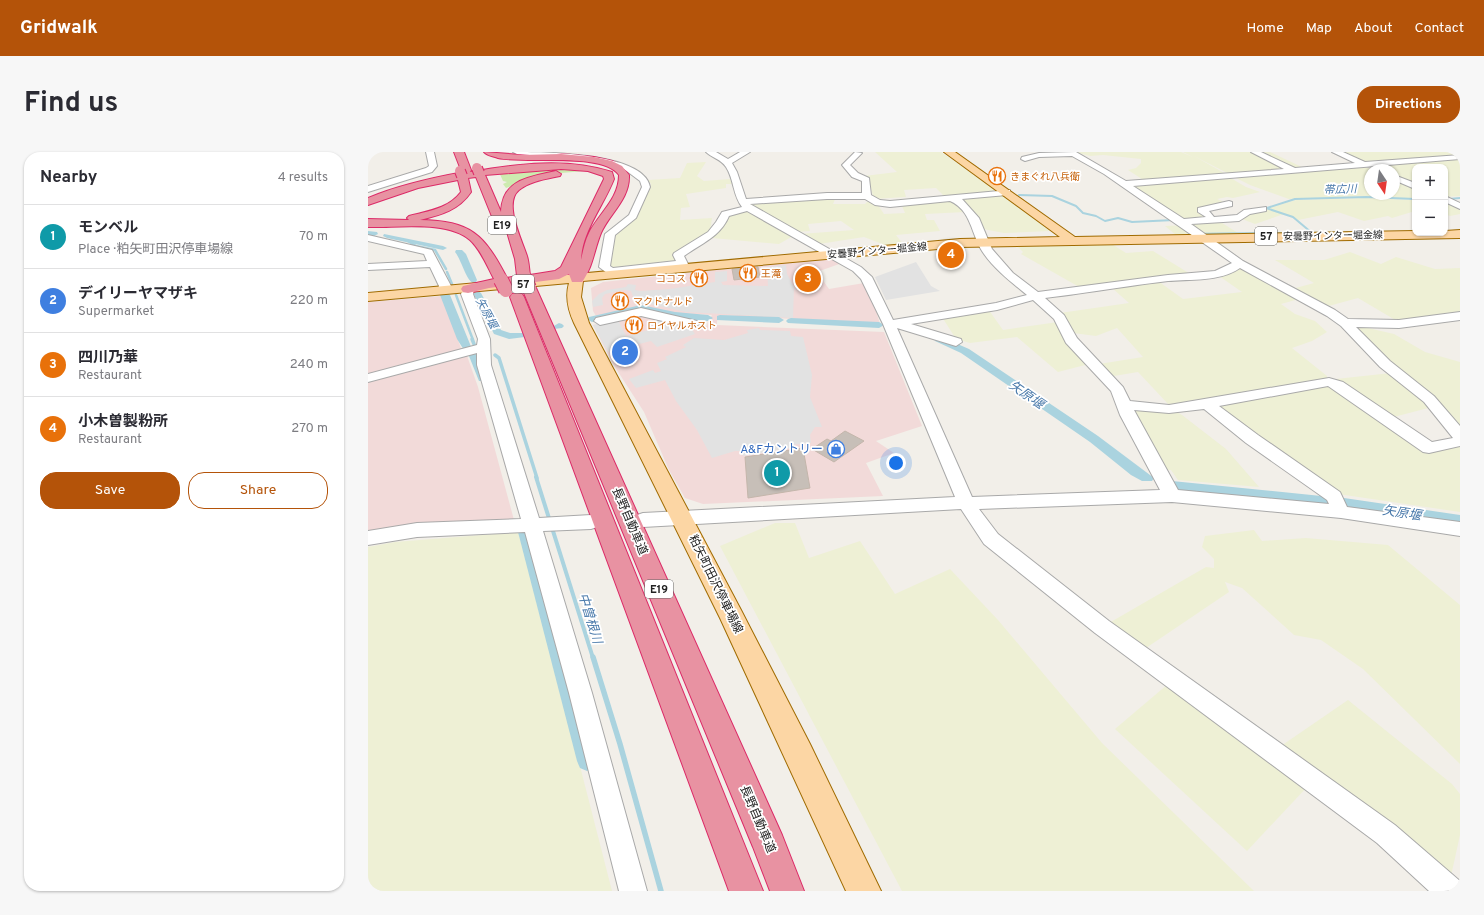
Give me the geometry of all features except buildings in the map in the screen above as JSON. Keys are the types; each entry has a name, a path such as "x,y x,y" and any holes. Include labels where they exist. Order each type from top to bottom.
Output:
{"highway":[{"path":"368,219 382,220 410,218 432,213 459,202 466,192 469,172 459,152"},
{"path":"489,152 512,157 582,158 608,162 622,170 624,185 610,211 596,230 586,267 577,279"},
{"name":"長野自動車道","path":"473,157 469,172 488,225"},
{"path":"368,198 400,186 445,176 495,167 550,162 581,162 605,167 620,177 624,185"},
{"path":"368,202 390,192 437,179 497,169 543,164 577,164 601,169 609,176 604,190 591,213 567,269 559,275 489,284 468,289"},
{"name":"長野自動車道","path":"469,172 514,284 526,319 746,891"},
{"path":"368,223 440,226 463,230 479,242 514,284 523,268 506,212 507,199 511,193 518,186 532,179 572,172 589,173 599,176 604,181 604,190"},
{"name":"長野自動車道","path":"497,246 764,832 787,891"},
{"path":"577,279 573,268 578,246"}],"main road":[{"path":"948,152 1007,192 1071,240"},
{"name":"安曇野インター堀金線","path":"368,297 577,279 683,266 983,242 1460,234"},
{"name":"粕矢町田沢停車場線","path":"577,279 574,290 574,302 582,325 609,374 683,518 781,714 864,891"}],"street":[{"path":"516,152 595,155 625,162 644,180 646,187 632,216 610,234 604,268 611,271 683,266 678,255 713,234 722,223 725,214 745,205 827,196 867,196 870,199 884,205 953,199 966,195 1007,192"},
{"path":"710,152 727,163 734,175 745,205 857,269 866,277 889,324 966,503 991,539 1102,627 1386,834 1450,891"},
{"path":"727,163 746,152"},
{"path":"845,152 861,153"},
{"path":"1255,152 1294,171"},
{"path":"1336,152 1364,164"},
{"path":"368,189 429,170 433,166 432,153"},
{"path":"861,153 846,165 855,175 866,180 867,196"},
{"path":"1025,159 1039,155 1072,153 1107,172 1182,222 1202,238 1239,263 1331,313 1345,323 1385,364 1430,399 1460,436"},
{"path":"1378,164 1460,157"},
{"path":"1123,184 1364,165"},
{"path":"1400,180 1412,185"},
{"path":"953,199 959,201 974,218 987,250 1009,275 1049,307 1060,318 1071,340 1118,390 1124,405 1172,496"},
{"path":"1447,200 1460,206"},
{"path":"1215,220 1202,210 1229,204"},
{"path":"1182,222 1239,218 1247,212 1263,209"},
{"path":"368,238 426,251 445,286 443,291"},
{"path":"373,248 386,241"},
{"path":"889,324 997,306 1034,296 1168,278 1216,274 1231,269 1239,263"},
{"path":"368,267 434,264"},
{"path":"468,289 467,294 484,339 484,365 533,524 608,793 632,891"},
{"path":"600,321 641,312 693,324"},
{"path":"1345,323 1399,324 1460,316"},
{"path":"889,324 927,332 956,342"},
{"path":"368,378 485,347"},
{"path":"1124,405 1170,409 1207,404 1329,382 1338,385 1429,448 1460,440"},
{"path":"1207,404 1252,439 1334,496 1341,512"},
{"path":"643,520 966,503 1172,496 1341,512 1460,529"},
{"path":"368,538 417,530 591,522"},
{"path":"1458,891 1460,885"}],"shaded area":[{"path":"826,258 842,263 814,273 822,279 829,289 864,283 874,304 880,324 721,315 717,321 717,325 884,332 922,426 876,441 894,453 866,463 883,496 703,504 685,498 669,470 644,412 613,364 593,325 639,314 692,326 707,326 712,315 676,313 642,306 596,316 593,311 591,288 603,282"},
{"path":"916,262 931,286 940,291 886,300 875,277"},
{"path":"786,265 787,274 794,287 793,318 686,312 650,304 636,305 631,291 625,290 605,294 602,298 603,305 593,307 592,301 599,294 607,290 626,287 628,284 636,285 635,290 640,291 670,289 715,282 715,272 727,271 727,281 721,282 723,285 768,286 767,267"},
{"path":"442,296 462,351 466,353 478,387 514,520 368,533 368,302"},
{"path":"618,320 626,336 660,327 656,321 660,320 690,327 695,334 657,347 651,341 608,352 593,325"},
{"path":"759,328 760,330 790,331 791,336 803,337 812,375 810,397 822,427 815,427 810,435 811,443 790,445 790,448 743,456 742,451 735,451 712,458 697,430 676,401 665,380 636,388 629,379 653,370 655,373 661,371 657,363 667,359 665,357 686,347 683,345 694,338 724,340 748,333 747,330"}],"green space":[{"path":"875,152 941,152 997,191 950,197 944,196 936,188 904,190 906,197 874,199 869,182 864,176 897,172"},
{"path":"1074,152 1181,152 1193,157 1183,152 1253,152 1288,169 1229,174 1194,156 1226,174 1145,181 1128,170 1136,168 1141,163 1141,159 1103,155 1090,156"},
{"path":"1257,152 1270,152 1304,168 1293,169"},
{"path":"1340,152 1460,152 1460,156 1364,162"},
{"path":"1460,159 1460,196 1448,197 1448,164 1412,164 1412,183 1400,178 1400,164 1398,164"},
{"path":"706,162 697,176 704,181 730,179 732,184 726,184 726,188 686,194 690,207 681,208 680,220 712,218 710,232 677,261 668,264 609,268 613,237 636,215 651,184 648,180 680,178 687,163"},
{"path":"573,165 599,174 584,171 550,174 506,188 503,184 507,182 503,181 498,170"},
{"path":"1363,166 1364,196 1289,199 1250,185 1234,177"},
{"path":"1229,177 1246,187 1260,192 1233,198 1227,197 1217,199 1226,203 1200,209 1238,233 1176,235 1165,226 1188,225 1127,185"},
{"path":"1400,182 1412,188 1412,199 1400,198"},
{"path":"1000,194 1013,202 1050,231 1004,233 983,229 961,200 964,197"},
{"path":"836,197 833,204 865,204 869,200 878,205 884,214 905,213 901,204 948,200 954,201 965,212 925,214 927,220 934,220 940,231 896,235 903,244 885,245 864,237 819,244 800,234 854,230 841,221 808,224 810,231 796,232 746,203"},
{"path":"1364,198 1364,200 1412,200 1412,212 1392,218 1388,216 1364,221 1338,212 1298,220 1284,214 1255,224 1242,219 1249,213 1296,200"},
{"path":"1448,202 1460,207 1460,214 1448,215"},
{"path":"746,210 793,236 779,244 712,238 718,232 727,215"},
{"path":"1110,243 1126,253 1153,251 1192,275 1081,288 1021,254 1023,252 1015,244"},
{"path":"1350,252 1381,264 1396,257 1435,269 1460,268 1460,315 1397,321 1358,298 1325,307 1292,289 1314,283 1275,260 1324,260"},
{"path":"1242,268 1299,299 1281,304 1295,314 1315,321 1327,332 1312,341 1292,348 1327,376 1327,380 1205,401 1199,399 1169,405 1138,372 1114,376 1099,364 1143,357 1117,328 1096,336 1073,333 1089,364 1058,372 1017,337 970,343 956,339 942,317 988,309 1003,330 1065,321 1060,313 1129,303 1112,288 1158,281 1183,299 1242,292 1219,276"},
{"path":"1356,327 1394,334 1425,352 1460,362 1460,428 1391,363"},
{"path":"1391,373 1432,407 1390,418 1336,379"},
{"path":"1329,386 1431,452 1460,445 1460,512 1338,494 1215,407"},
{"path":"1129,407 1173,410 1182,415 1226,449 1259,487 1178,480 1171,470 1164,470"},
{"path":"775,523 795,523 809,558 860,541 895,594 950,569 998,620 1102,743 1254,891 902,891 720,546"},
{"path":"1254,530 1262,541 1306,538 1388,545 1460,605 1460,764 1363,669 1321,640 1294,635 1242,588 1225,582 1229,592 1146,648 1109,623 1206,567 1214,568 1214,559 1202,547 1205,536"},
{"path":"520,532 612,891 368,891 368,547 395,542"},
{"path":"1168,684 1308,786 1247,851 1115,729"},
{"path":"1348,700 1452,784 1460,794 1460,835 1451,876 1281,746"}],"waterway":[{"path":"1019,195 1052,196 1076,206 1083,213 1096,216 1105,221 1118,218 1132,222 1174,220"},
{"name":"帯広川","path":"1267,208 1295,199 1366,197 1412,199"},
{"name":"帯広川","path":"1449,199 1460,198"},
{"path":"1266,208 1293,217 1312,233"},
{"path":"1312,233 1370,232"},
{"name":"矢原堰","path":"368,233 374,234"},
{"path":"1201,234 1312,233"},
{"path":"1209,234 1312,233"},
{"name":"中曽根川","path":"387,236 443,248"},
{"name":"中曽根川","path":"408,241 416,246 435,250 446,269"},
{"name":"矢原堰","path":"459,252 462,254 473,280"},
{"name":"中曽根川","path":"447,272 452,284"},
{"name":"矢原堰","path":"477,293 497,332 509,336 521,335"},
{"path":"445,295 462,339 468,348"},
{"name":"中曽根川","path":"456,295 473,340"},
{"name":"矢原堰","path":"592,319 641,308 675,315 708,318"},
{"name":"矢原堰","path":"720,318 779,320"},
{"name":"矢原堰","path":"791,321 879,325"},
{"name":"中曽根川","path":"472,339 474,344"},
{"name":"矢原堰","path":"939,339 965,351 1094,439 1136,472 1147,478"},
{"path":"471,352 478,363 483,379"},
{"name":"中曽根川","path":"495,355 499,358 537,478"},
{"name":"中曽根川","path":"536,477 593,658"},
{"name":"矢原堰","path":"1172,486 1331,502"},
{"name":"矢原堰","path":"1344,503 1460,520"},
{"path":"525,532 587,761"},
{"name":"中曽根川","path":"593,657 620,744 661,891"}],"place":[{"name":"きまぐれ八兵衛","path":"997,176"},
{"name":"小木曽製粉所","path":"951,255"},
{"name":"王滝","path":"748,273"},
{"name":"ココス","path":"699,278"},
{"name":"四川乃華","path":"808,279"},
{"name":"マクドナルド","path":"620,301"},
{"name":"ロイヤルホスト","path":"634,325"},
{"name":"デイリーヤマザキ","path":"625,352"},
{"name":"A&Fカントリー","path":"836,449"},
{"name":"モンベル","path":"777,473"}]}
